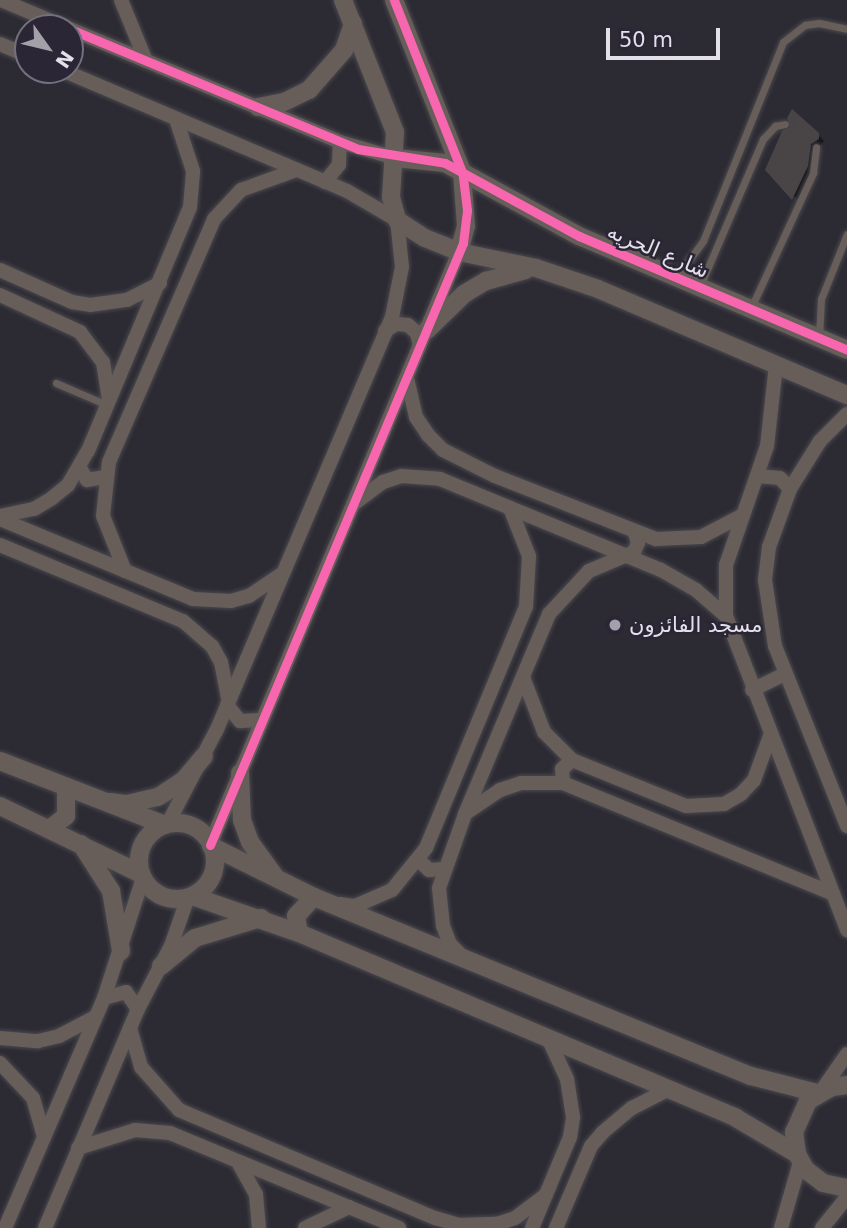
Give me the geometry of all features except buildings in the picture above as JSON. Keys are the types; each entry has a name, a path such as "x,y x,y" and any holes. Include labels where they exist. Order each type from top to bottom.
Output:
{"street":[{"path":"2,0 34,14"},
{"path":"121,0 146,61"},
{"path":"5,1228 104,998 121,951 142,876 141,849 151,834 166,825 204,756 385,332 401,284 397,220 391,197 395,158 391,117 343,0"},
{"path":"45,1228 138,1009 161,966 190,897 212,875 211,845 260,720 459,252 466,226 463,172 394,0"},
{"path":"258,107 285,102 309,90 344,50 353,24"},
{"path":"84,35 340,142 395,158"},
{"path":"84,79 325,182 425,238 459,252 536,268 598,289 847,395"},
{"path":"0,518 34,509 52,498 80,468 190,207 190,152 176,119"},
{"path":"325,182 339,165 340,142"},
{"name":"شارع الحريه","path":"395,158 430,159 463,172 559,227 847,350"},
{"path":"124,571 103,516 104,477 214,219 241,190 296,170"},
{"path":"190,207 205,207 214,219"},
{"path":"424,338 444,310 486,281 536,268"},
{"path":"0,270 72,302 118,302 160,282"},
{"path":"0,295 64,322 93,345 103,362 108,403"},
{"path":"64,322 73,314 72,302"},
{"path":"385,332 396,324 408,325 424,338"},
{"path":"776,365 773,422 726,565 726,616 752,690 847,930"},
{"path":"407,376 416,417 428,435 443,450 495,476 656,539 701,537 741,516"},
{"path":"847,414 820,441 790,489 769,547 765,580 767,613 785,674 847,826"},
{"path":"80,468 87,480 104,477"},
{"path":"351,506 383,482 421,474 679,578 726,616"},
{"path":"486,498 486,482 495,476"},
{"path":"757,476 780,478 790,489"},
{"path":"335,904 355,906 374,900 392,890 420,861 526,607 529,556 510,508"},
{"path":"0,518 193,598 240,598 282,574"},
{"path":"461,955 443,926 439,898 443,869 465,814 549,614 589,571 627,555 638,547 635,533"},
{"path":"0,545 183,621 199,632 221,662 228,702 240,721 260,720"},
{"path":"183,621 194,612 193,598"},
{"path":"526,607 540,604 549,614"},
{"path":"752,690 785,674"},
{"path":"523,677 539,723 572,760 668,801 705,808 724,804 754,780 770,736"},
{"path":"96,800 127,804 158,797 184,780 204,756"},
{"path":"563,783 562,769 572,760"},
{"path":"0,761 66,790 166,825 192,827 211,845 314,897 751,1076 818,1093 847,1085"},
{"path":"240,772 238,796 246,831 262,862 279,880"},
{"path":"465,814 491,795 520,783 563,783 833,894"},
{"path":"51,827 66,816 66,790"},
{"path":"0,806 79,841 142,876 162,896 190,897 261,918 758,1129 798,1158 823,1183 847,1188"},
{"path":"79,841 111,891 121,951"},
{"path":"420,861 429,870 443,869"},
{"path":"299,933 296,916 314,897"},
{"path":"161,966 195,938 261,918"},
{"path":"104,998 126,992 138,1009"},
{"path":"0,1038 38,1041 59,1036 96,1016"},
{"path":"130,1028 141,1067 179,1110 459,1227 497,1224 523,1213 546,1195"},
{"path":"532,1228 570,1137 572,1098 549,1040"},
{"path":"780,1228 798,1158 796,1120 818,1093 831,1083 847,1054"},
{"path":"0,1063 33,1098 44,1138"},
{"path":"556,1228 591,1146 616,1119 667,1090"},
{"path":"170,1133 167,1119 179,1110"},
{"path":"78,1148 135,1130 170,1133 399,1228"},
{"path":"570,1137 584,1133 591,1146"},
{"path":"237,1161 256,1194 259,1228"},
{"path":"822,1228 847,1197"},
{"path":"305,1228 349,1208"}],"lane":[{"path":"676,278 709,226 783,42 805,25 819,23 847,30"},
{"path":"699,288 763,139 775,126 785,124"},
{"path":"750,309 813,173 816,147"},
{"path":"819,338 821,299 847,234"},
{"path":"56,383 108,403"}],"cycle path":[{"path":"210,845 463,243 467,210 462,172 394,0"},
{"path":"84,35 358,149 445,163 579,236 847,350"}],"place":[{"name":"مسجد الفائزون","path":"615,625"}]}
